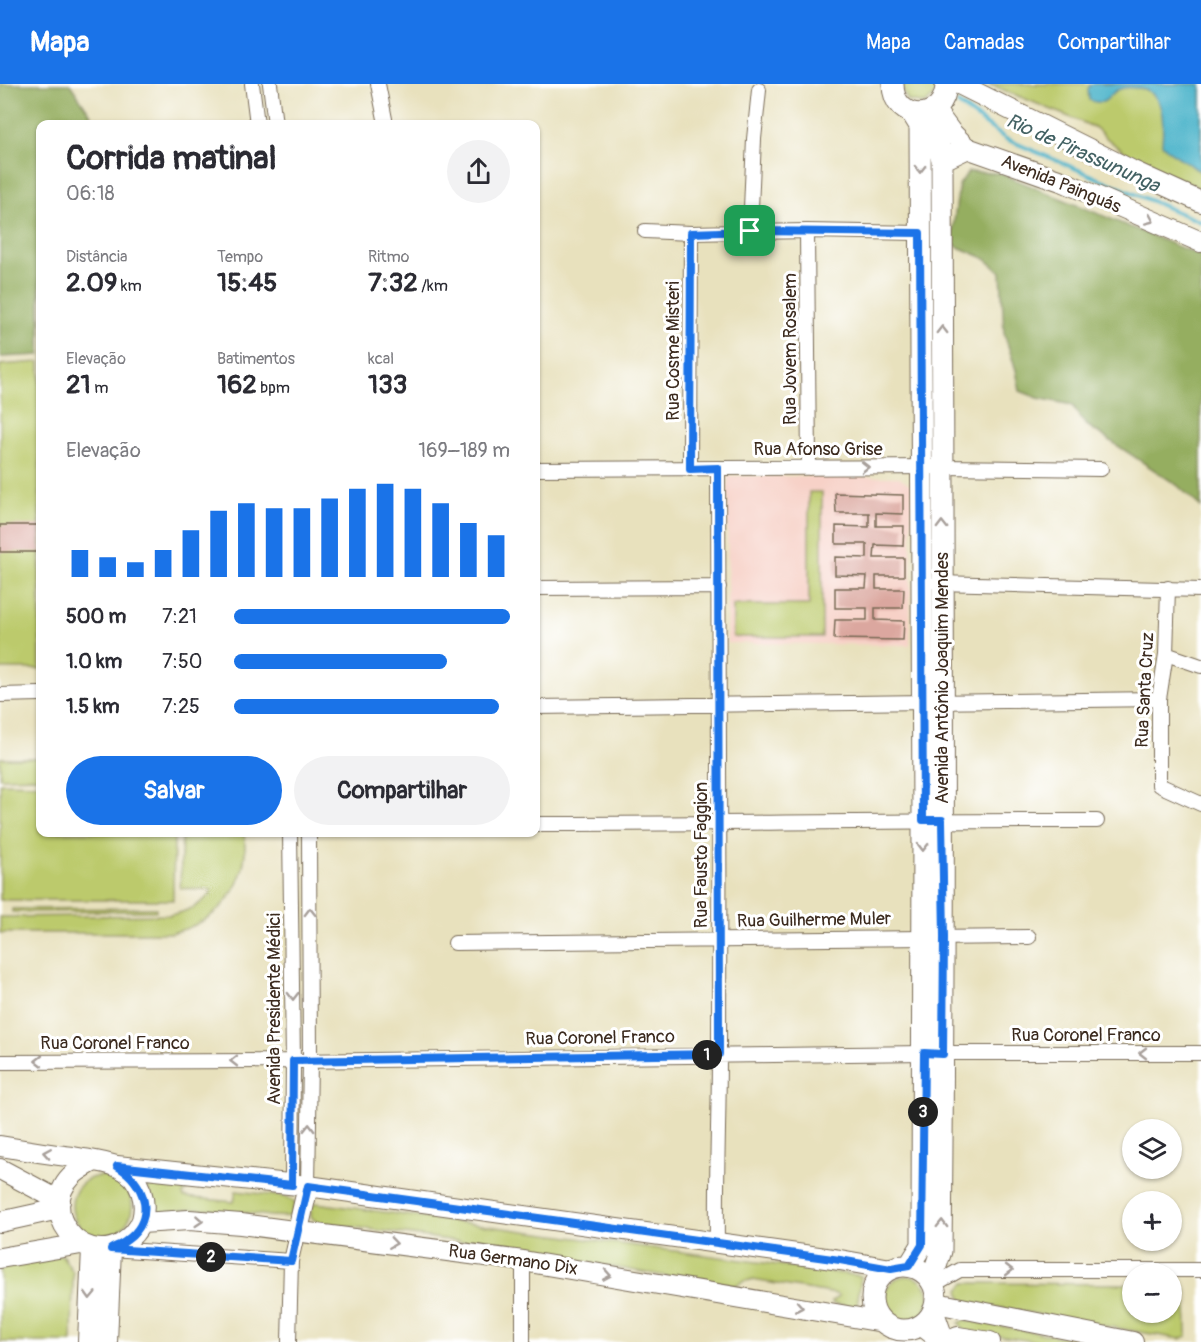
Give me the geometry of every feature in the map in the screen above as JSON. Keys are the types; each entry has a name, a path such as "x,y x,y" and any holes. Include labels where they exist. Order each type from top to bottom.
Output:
{"main road":[{"path":"892,84 897,102 926,111 945,95 946,84"},
{"path":"959,84 1131,170 1201,202"},
{"name":"Avenida Painguás","path":"926,111 967,148 1064,182 1201,242"},
{"name":"Avenida Antônio Joaquim Mendes","path":"926,111 942,160 931,467"},
{"name":"Avenida Antônio Joaquim Mendes","path":"900,1268 922,1245 933,1053 944,937 933,820 931,467 920,233 920,126 926,111"},
{"path":"942,160 967,148"},
{"name":"Avenida Antônio Joaquim Mendes","path":"927,1311 941,1251 933,1053 922,937 933,820"},
{"path":"0,1146 117,1166 300,1186 900,1268 925,1274 927,1311 944,1342 958,1337 990,1342"},
{"path":"94,1161 70,1178 63,1188 60,1205 66,1229 95,1247"},
{"path":"0,1258 95,1247 128,1240 141,1223 144,1209 141,1190 129,1173 117,1166"},
{"path":"5,1174 60,1205"},
{"path":"298,1230 300,1186"},
{"path":"0,1222 60,1205"},
{"name":"Rua Germano Dix","path":"141,1223 189,1220 298,1230 522,1261 883,1322"},
{"path":"88,1342 95,1247"},
{"path":"95,1247 107,1342"},
{"path":"900,1268 882,1275 873,1293 876,1314 883,1322 897,1330 927,1311 1133,1342"}],"street":[{"path":"252,84 256,120"},
{"path":"270,84 274,120"},
{"path":"378,84 385,120"},
{"path":"750,231 754,139 759,90"},
{"path":"645,231 920,233"},
{"name":"Rua Jovem Rosalem","path":"807,231 809,468"},
{"name":"Rua Cosme Misteri","path":"690,469 691,233"},
{"name":"Rua Afonso Grise","path":"540,469 931,467 1101,469"},
{"name":"Rua Fausto Faggion","path":"717,1243 720,824 718,468"},
{"path":"933,583 1201,590"},
{"path":"540,588 719,587"},
{"name":"Rua Santa Cruz","path":"1168,588 1166,654 1159,699 1159,785 1201,804"},
{"path":"1166,654 1201,666"},
{"path":"0,695 36,694"},
{"path":"540,707 1159,699"},
{"path":"540,824 720,824 933,820 1097,821"},
{"name":"Avenida Presidente Médici","path":"290,837 293,1061 300,1186"},
{"name":"Avenida Presidente Médici","path":"300,1186 310,1061 312,837"},
{"name":"Rua Guilherme Muler","path":"455,942 1029,937"},
{"path":"292,941 310,941"},
{"name":"Rua Coronel Franco","path":"0,1062 310,1061 719,1054 1201,1053"},
{"path":"289,1342 291,1261 298,1230"},
{"path":"95,1247 291,1261"},
{"path":"522,1261 523,1342"},
{"path":"927,1311 960,1270 1201,1269"}],"shaded area":[{"path":"728,476 899,477 912,486 910,645 727,643"}],"green space":[{"path":"0,84 70,84 94,120 36,120 36,355 0,357"},
{"path":"900,84 938,84 938,91 926,104 908,101"},
{"path":"989,84 1201,84 1201,189 1132,156 1107,139 1096,128"},
{"path":"968,172 999,173 1201,256 1201,507 1177,485 1085,424 1072,405 1038,398 1020,391 1004,333 1001,272 984,258 951,244 959,185"},
{"path":"36,362 36,669 0,669 0,365"},
{"path":"809,492 822,492 822,637 733,637 733,605 809,605"},
{"path":"0,758 36,758 36,777 0,778"},
{"path":"0,783 36,784 36,837 174,837 173,900 0,900"},
{"path":"182,837 244,837 245,851 237,884 217,910 188,928 171,933 0,933 0,917 170,915 194,907 213,890 180,888"},
{"path":"156,908 156,911 12,912 12,909"},
{"path":"96,1176 108,1176 124,1184 130,1194 132,1206 130,1218 124,1228 108,1236 96,1236 80,1228 72,1212 72,1200 80,1184"},
{"path":"147,1181 191,1183 183,1194 184,1197 234,1202 236,1191 287,1197 295,1203 291,1216 196,1209 152,1215"},
{"path":"316,1203 861,1276 857,1307 833,1304 832,1302 839,1296 836,1294 753,1280 734,1286 719,1285 471,1243 317,1222 311,1217 311,1206"},
{"path":"62,1255 73,1272 72,1342 0,1342 0,1267"},
{"path":"907,1276 922,1283 929,1298 922,1313 907,1320 892,1313 885,1298 892,1283"},
{"path":"965,1283 1122,1284 1122,1323 1182,1323 1182,1286 1186,1289 1187,1336 1180,1339 962,1301 959,1290"},
{"path":"965,1320 1090,1342 1039,1342 965,1331 959,1323"}],"water":[{"path":"1091,84 1201,84 1201,172 1162,144 1161,108 1153,94 1146,90 1124,88 1117,90 1103,102 1095,102 1089,100 1088,89"}],"building":[{"path":"835,493 903,495 903,514 876,513 876,526 904,526 903,546 875,545 874,558 904,558 904,576 876,576 876,589 904,589 903,608 875,608 875,620 904,621 903,640 834,639 835,620 867,620 867,608 835,608 835,588 866,588 867,576 835,575 835,557 867,558 867,544 836,544 836,526 869,527 869,513 836,513"},
{"path":"0,525 36,525 36,552 0,552"}],"waterway":[{"name":"Rio de Pirassununga","path":"958,104 1006,139 1201,222"}],"route":[{"path":"750,231 920,233 923,820 942,820 943,1054 924,1053 922,1245 911,1263 909,1266 891,1269 308,1186 291,1261 154,1254 111,1249 128,1240 135,1232 141,1223 144,1209 143,1196 138,1184 129,1173 117,1166 292,1185 293,1061 719,1054 718,468 690,469 691,233 750,231"}]}
